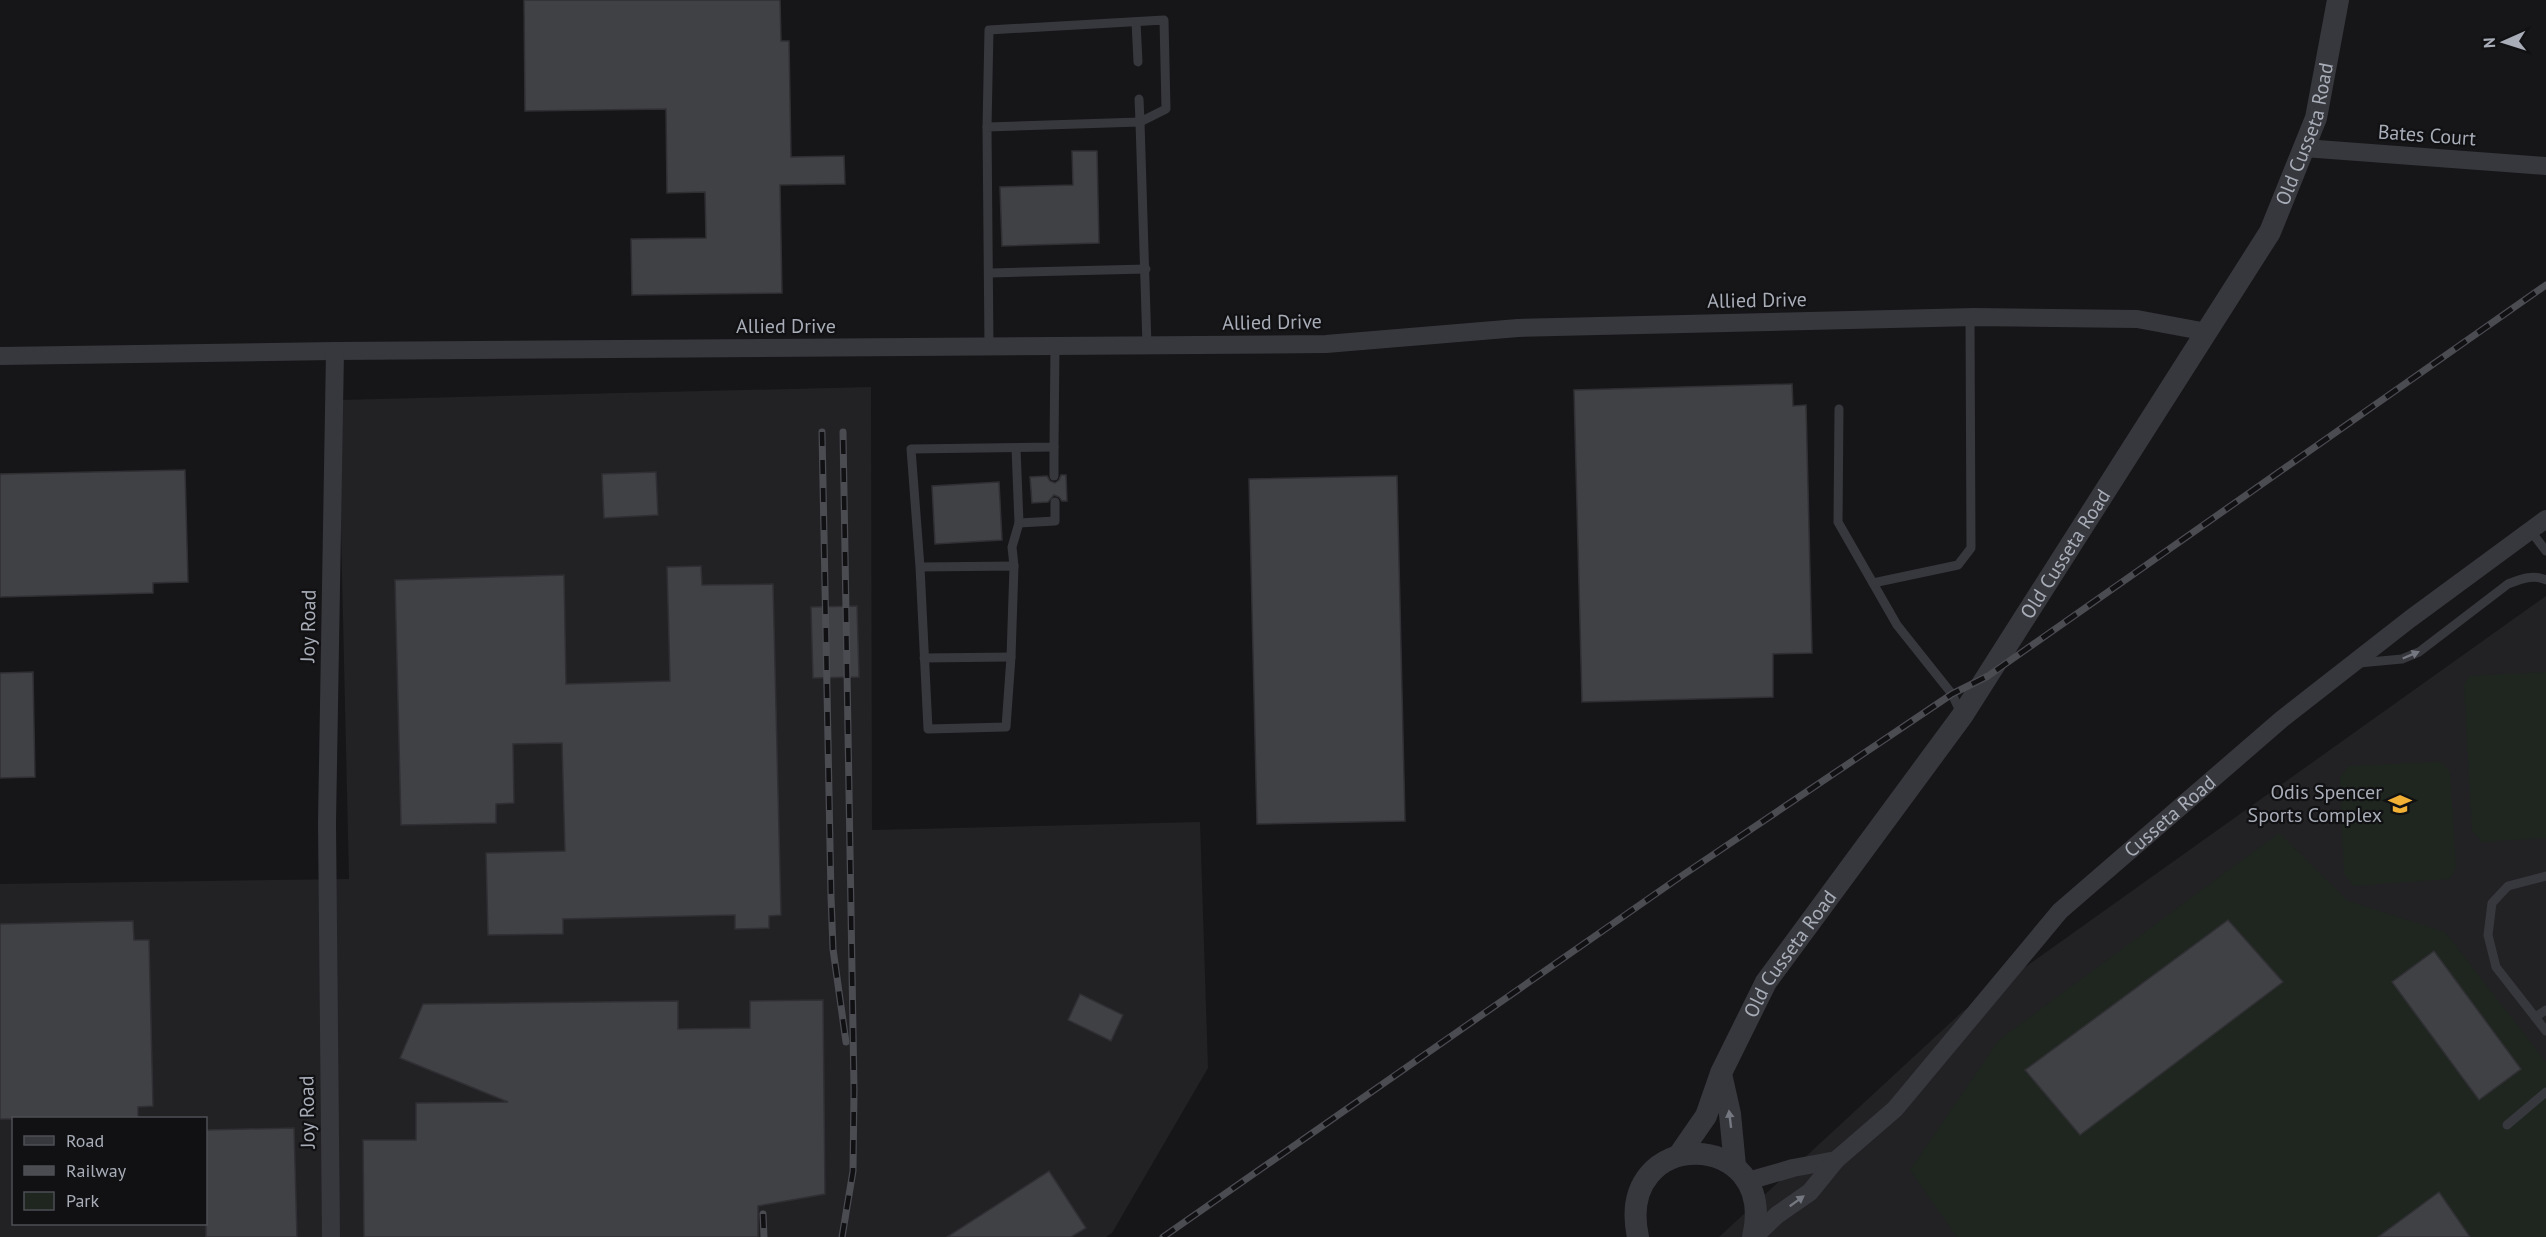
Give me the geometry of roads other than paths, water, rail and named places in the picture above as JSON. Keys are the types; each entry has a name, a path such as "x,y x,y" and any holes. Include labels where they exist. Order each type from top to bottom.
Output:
{"street":[{"name":"Old Cusseta Road","path":"1679,1155 1706,1116 1721,1073 1766,982 1962,716 2270,232 2316,118 2338,0"},
{"name":"Bates Court","path":"2304,148 2546,166"},
{"name":"Allied Drive","path":"336,351 1326,344 1518,328 1970,317 2137,319 2207,332"},
{"path":"0,356 336,351"},
{"name":"Joy Road","path":"331,1237 327,823 336,351"},
{"name":"Cusseta Road","path":"1754,1237 1778,1215 1810,1192 1836,1160 1894,1109 2060,911 2282,719 2409,619 2546,519"},
{"path":"1721,1073 1741,1174"},
{"path":"1634,1230 1636,1196 1647,1177 1661,1163 1679,1155 1698,1153 1718,1157 1741,1174 1836,1160"},
{"name":"Cusseta Road","path":"1741,1174 1756,1199 1758,1219 1754,1237"}],"lane":[{"path":"987,127 1140,122 1166,109 1164,20 989,30 987,127 989,347"},
{"path":"1136,22 1138,62"},
{"path":"1140,99 1147,346"},
{"path":"990,273 1146,269"},
{"path":"1873,583 1958,565 1971,548 1970,317"},
{"path":"1054,476 1055,346"},
{"path":"1839,409 1838,522 1897,624 1952,694 1962,716"},
{"path":"1016,448 1019,523 1012,547 1014,566 1011,657 1006,727 928,729 920,567 911,449 1054,447"},
{"path":"1019,523 1055,521 1055,502"},
{"path":"2530,530 2546,551"},
{"path":"920,567 1014,566"},
{"path":"2353,663 2402,659 2419,652 2508,584 2524,578 2546,580"},
{"path":"924,658 1011,657"},
{"path":"2546,876 2508,886 2492,903 2488,934 2496,967 2546,1031"},
{"path":"2535,1017 2546,1010"},
{"path":"2507,1125 2546,1092"}],"railway":[{"path":"1163,1237 1677,879 1952,694 1988,676 2546,285"},
{"path":"822,432 833,949 846,1042"},
{"path":"842,1237 853,1171 854,1090 843,432"},
{"path":"763,1214 764,1237"}],"place":[{"name":"Odis Spencer Sports Complex","path":"2400,804"}]}
